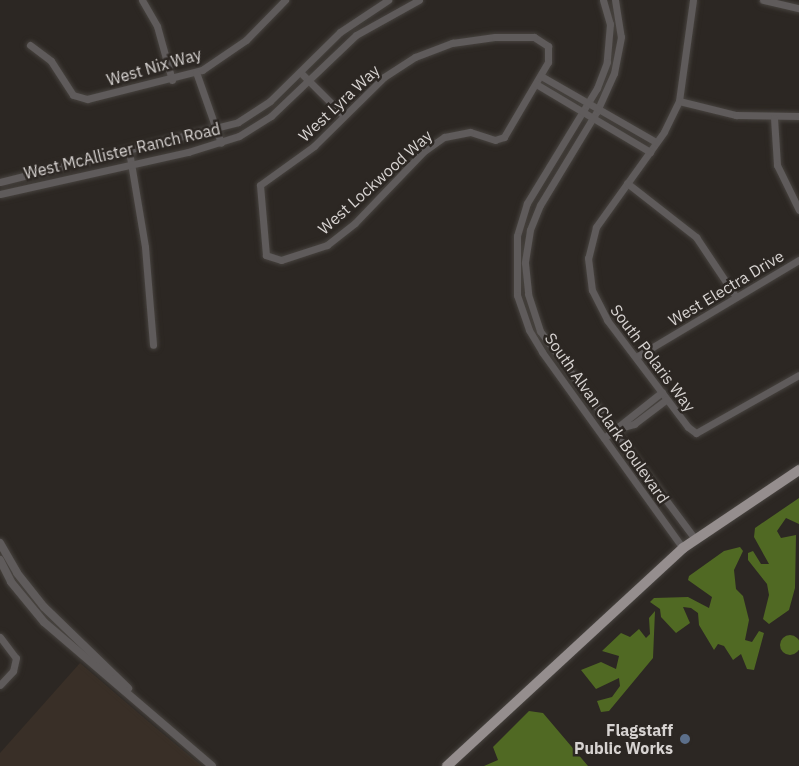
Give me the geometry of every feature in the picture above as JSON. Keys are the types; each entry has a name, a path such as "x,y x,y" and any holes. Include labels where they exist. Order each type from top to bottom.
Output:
{"main road":[{"path":"447,766 683,548 799,470"}],"street":[{"path":"142,0 160,33 172,80"},
{"name":"West Nix Way","path":"30,45 46,55 70,91 81,99 172,80 196,72 235,49 285,0"},
{"name":"West McAllister Ranch Road","path":"0,182 216,129 254,113 340,32 388,0"},
{"name":"West McAllister Ranch Road","path":"0,194 221,143 271,116 356,35 419,0"},
{"name":"South Alvan Clark Boulevard","path":"603,0 610,24 606,62 587,105 527,203 517,236 514,271 529,330 683,548"},
{"name":"South Alvan Clark Boulevard","path":"615,0 621,28 619,54 593,119 540,205 530,230 525,263 530,305 540,331 695,539"},
{"name":"South Polaris Way","path":"693,0 679,101 650,152 596,227 588,274 598,307 667,399 696,433 799,375"},
{"path":"763,0 799,8"},
{"name":"West Lyra Way","path":"268,257 263,246 260,185 314,146 384,78 431,49 495,37 534,37 547,44 549,57 541,76"},
{"path":"196,72 221,143"},
{"path":"300,72 344,116"},
{"path":"650,152 536,84 541,76 597,111 656,142"},
{"name":"West Lockwood Way","path":"268,257 281,260 301,256 335,239 437,141 470,132 500,139 510,131 536,84"},
{"path":"679,101 736,115 774,118 799,116"},
{"path":"774,118 777,165 799,210"},
{"path":"129,151 145,247 153,345"},
{"path":"627,183 696,237 736,297"},
{"name":"West Electra Drive","path":"636,357 799,260"},
{"path":"604,438 662,392"},
{"path":"616,430 634,424 667,399"},
{"path":"0,543 17,573 44,607 151,712"},
{"path":"0,560 11,582 44,622 212,766"},
{"path":"0,637 16,657 16,664 0,685"}],"shaded area":[{"path":"80,663 202,766 0,766 0,753"}],"green space":[{"path":"799,498 799,524 786,518 777,531 781,538 796,535 795,588 789,610 769,624 763,619 769,595 767,584 748,560 748,553 753,551 761,564 769,564 754,537 755,528"},
{"path":"740,547 743,551 734,570 736,589 743,596 749,620 745,640 752,642 759,631 764,633 754,670 747,669 741,654 733,660 724,646 718,644 714,650 699,625 698,613 691,608 683,607 690,623 676,633 661,617 660,609 650,602 654,598 688,597 709,608 712,597 688,580 689,576 724,551"},
{"path":"655,611 653,658 609,711 601,712 597,701 612,697 620,686 619,678 596,689 581,670 601,662 616,669 619,656 602,651 621,633 630,637 639,629 646,638 650,634 649,618"},
{"path":"790,635 797,638 800,645 797,652 790,655 783,652 780,645 783,638"},
{"path":"529,711 543,713 588,766 484,766 498,760 493,747"}],"place":[{"name":"Flagstaff Public Works","path":"685,739"}]}
